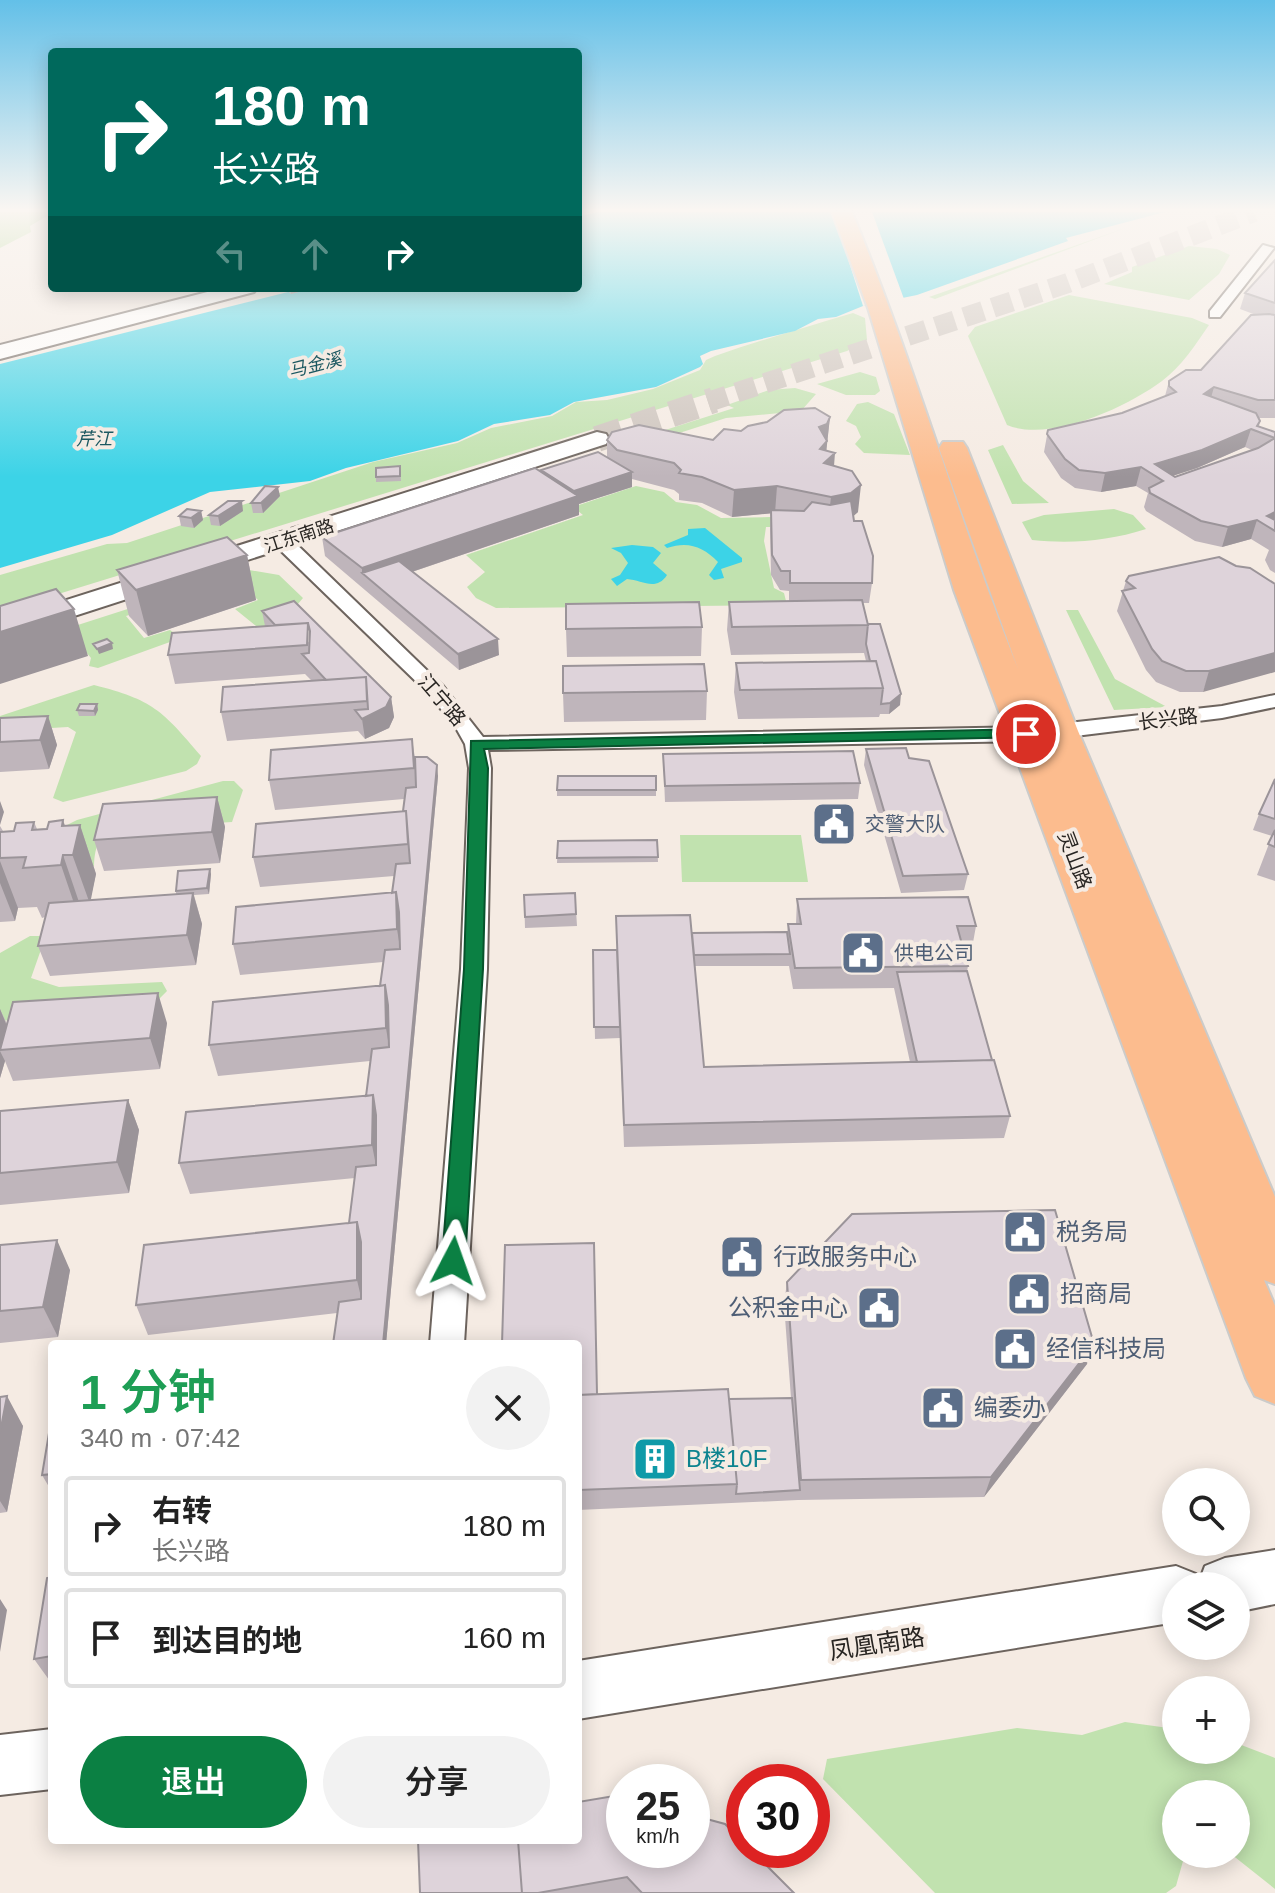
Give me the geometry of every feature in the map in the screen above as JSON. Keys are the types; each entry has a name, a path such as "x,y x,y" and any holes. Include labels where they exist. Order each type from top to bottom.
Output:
{"highway":[{"path":"882,300 897,333"},
{"path":"887,300 897,333"},
{"name":"灵山路","path":"897,333 970,590 1043,733 1275,1261"},
{"name":"灵山路","path":"1043,733 1275,1378"}],"main road":[{"path":"0,343 162,300"},
{"path":"0,352 199,300"},
{"name":"江东南路","path":"0,631 597,439"},
{"path":"1250,1582 1275,1577"},
{"name":"凤凰南路","path":"582,1689 1162,1596"},
{"path":"0,1765 48,1759"}],"street":[{"path":"1215,314 1226,300"},
{"name":"江宁路","path":"283,542 436,690 466,726 476,744 480,768 474,969 447,1340"},
{"name":"长兴路","path":"476,744 1043,733 1222,712 1275,701"}],"green space":[{"path":"1053,300 1098,300 1192,318 1209,325 1188,355 1169,375 1147,391 1088,420 1044,429 1007,425 968,336 975,327"},
{"path":"853,313 865,318 867,340 847,351 0,612 0,575 107,544 127,543 373,462 457,443 491,428 552,416 576,402 607,400 653,389 700,370 706,360 715,356"},
{"path":"860,372 876,377 880,391 875,395 846,395 817,384"},
{"path":"795,388 816,394 801,411 726,418 670,436 659,432 734,408 727,405 769,390"},
{"path":"868,402 894,414 910,455 864,453 855,444 861,437 856,426 846,421 857,404"},
{"path":"1003,445 1023,481 1049,503 1012,504 988,450"},
{"path":"636,486 664,492 676,502 697,505 721,518 771,517 797,527 766,527 764,541 774,588 784,593 787,605 496,608 476,598 467,587 485,572 466,555 583,515 573,507"},
{"path":"1114,509 1133,515 1146,529 1104,539 1047,541 1032,540 1022,522 1044,515"},
{"path":"249,570 279,575 303,598 292,611 261,630 235,609 258,600 237,580 126,616 144,638 170,630 181,638 98,668 89,666 91,658 71,634 0,650"},
{"path":"1066,610 1078,610 1115,679 1167,707 1114,710"},
{"path":"94,685 144,702 166,717 201,756 197,764 186,771 63,802 53,798 76,732 68,727 0,731 0,716"},
{"path":"223,781 234,781 243,790 232,822 121,829 108,834 100,842 94,866 80,867 51,833 77,820"},
{"path":"680,835 801,835 808,882 682,882"},
{"path":"30,936 41,936 44,941 31,978 59,987 162,982 167,991 152,1006 0,1021 0,953"},
{"path":"1125,1722 1162,1727 1162,1764 1250,1764 1250,1748 1275,1758 1275,1889 1249,1868 1250,1780 1162,1780 1162,1868 1181,1868 1176,1886 1166,1893 935,1893 830,1786 830,1764 826,1764 827,1759 1017,1728 1082,1735"}],"water":[{"name":"芹江","path":"255,300 891,300 863,306 836,317 818,319 795,331 711,351 700,356 703,364 700,367 656,387 574,402 550,415 494,424 458,441 346,468 310,481 210,492 112,535 0,568 0,364"},
{"path":"705,528 742,558 742,562 721,569 724,578 714,580 709,575 718,562 707,552 689,545 667,548 664,545 688,535 688,529"},
{"path":"632,545 653,547 661,553 653,563 667,575 663,580 648,584 627,579 617,586 611,579 620,575 628,563 621,553 611,548"}],"pier":[{"path":"861,300 896,300 863,306"}],"building":[{"path":"1251,315 1275,315 1275,400 1258,400 1214,387 1204,394 1256,413 1260,421 1257,426 1275,432 1275,438 1275,512 1267,516 1275,520 1275,531 1257,520 1228,527 1201,521 1150,493 1149,488 1163,481 1141,467 1105,473 1079,470 1065,459 1047,434 1048,430 1122,413 1176,392 1169,386 1169,381 1186,370 1201,370","holes":["1251,429 1275,438 1258,448 1175,477 1155,464 1202,450"]},
{"path":"815,408 830,417 827,424 819,427 827,441 820,449 835,453 824,463 852,471 861,485 851,493 831,497 777,486 734,490 702,477 679,473 681,470 674,463 617,450 607,440 612,432 639,425 713,440 724,429 741,431 748,426 767,422 784,410"},
{"path":"598,452 632,472 574,491 541,470"},
{"path":"400,466 400,476 376,477 376,468"},
{"path":"535,468 578,496 362,568 322,537"},
{"path":"265,486 278,487 261,503 251,503"},
{"path":"228,501 242,501 218,516 209,515"},
{"path":"851,501 854,521 862,521 873,556 872,583 790,583 790,571 781,571 772,555 771,510 804,511 812,502 830,505"},
{"path":"187,509 201,511 191,518 179,516"},
{"path":"227,537 247,555 136,590 117,570"},
{"path":"1219,557 1236,566 1250,568 1275,584 1275,653 1209,671 1186,671 1162,661 1152,649 1122,591 1135,588 1126,581 1129,576"},
{"path":"399,561 498,639 458,654 362,573"},
{"path":"56,589 74,609 0,632 0,606"},
{"path":"862,600 868,625 732,627 729,602"},
{"path":"294,601 391,697 386,707 362,719 355,710 368,709 366,677 326,680 302,654 309,653 308,623 275,625 262,611"},
{"path":"699,602 702,627 566,629 566,604"},
{"path":"308,623 307,645 168,655 172,633"},
{"path":"868,624 880,624 901,694 890,703 881,704 883,688 876,661 870,661 866,644"},
{"path":"107,639 112,643 97,649 93,644"},
{"path":"876,661 883,688 740,690 736,663"},
{"path":"704,664 707,691 563,693 563,666"},
{"path":"366,677 367,701 221,712 223,687"},
{"path":"80,704 97,704 94,711 77,710"},
{"path":"48,716 40,740 0,742 0,718"},
{"path":"412,739 414,768 269,780 271,750"},
{"path":"906,748 909,758 929,761 968,874 903,876 866,749"},
{"path":"853,751 860,783 665,786 663,754"},
{"path":"415,757 427,757 437,765 383,1340 334,1340 339,1302 361,1299 361,1242 357,1222 349,1223 356,1167 376,1165 376,1115 373,1095 366,1096 372,1049 389,1047 388,1005 385,985 380,986 385,950 400,949 399,912 396,892 392,893 396,864 410,863 406,811 403,811 406,788 416,787"},
{"path":"558,776 656,776 656,790 557,790"},
{"path":"1275,779 1275,819 1259,814"},
{"path":"217,797 212,832 94,840 103,804"},
{"path":"406,811 408,844 253,857 256,824"},
{"path":"63,820 62,826 80,825 73,855 63,855 61,865 23,868 26,857 0,858 0,832 14,831 16,823 34,822 32,830 47,829 49,822"},
{"path":"1275,830 1275,847 1268,844"},
{"path":"657,840 658,857 557,858 558,841"},
{"path":"210,869 207,888 176,891 178,871"},
{"path":"396,892 397,929 233,944 236,907"},
{"path":"193,893 187,935 38,946 49,903"},
{"path":"575,893 576,914 525,917 524,895"},
{"path":"968,897 976,926 957,926 968,966 795,968 788,924 801,924 797,899"},
{"path":"690,915 704,1067 994,1060 1010,1116 624,1125 616,916"},
{"path":"787,932 790,954 694,955 692,933"},
{"path":"593,950 617,950 620,1027 594,1027"},
{"path":"967,971 992,1060 917,1062 897,972"},
{"path":"385,985 386,1028 209,1045 213,1002"},
{"path":"158,993 150,1038 0,1050 13,1002"},
{"path":"373,1095 372,1145 179,1163 186,1112"},
{"path":"128,1100 117,1162 0,1173 0,1111"},
{"path":"1055,1210 1094,1344 991,1477 801,1480 787,1282 852,1214"},
{"path":"357,1222 357,1280 136,1305 144,1245"},
{"path":"57,1240 43,1307 0,1311 0,1245"},
{"path":"594,1243 597,1394 582,1395 582,1340 502,1340 505,1245"},
{"name":"B楼10F","path":"728,1389 737,1484 582,1490 582,1395"},
{"path":"7,1396 0,1433 0,1397"},
{"path":"792,1398 800,1490 736,1494 729,1399"},
{"path":"48,1439 48,1474 42,1475"},
{"path":"47,1578 48,1657 34,1659"},
{"path":"606,1797 606,1868 710,1868 710,1820 726,1825 726,1868 769,1868 794,1893 642,1893 627,1877 538,1893 522,1893 518,1844 582,1844 582,1801"},
{"path":"418,1844 518,1844 522,1893 420,1893"}],"tunnel":[{"path":"708,402 1016,300"},
{"path":"708,402 714,400"},
{"path":"597,439 708,402"}],"place":[{"name":"交警大队","path":"834,824"},
{"name":"供电公司","path":"863,953"},
{"name":"税务局","path":"1025,1232"},
{"name":"行政服务中心","path":"742,1257"},
{"name":"招商局","path":"1029,1294"},
{"name":"公积金中心","path":"879,1308"},
{"name":"经信科技局","path":"1015,1349"},
{"name":"编委办","path":"943,1408"},
{"name":"B楼10F","path":"655,1459"}],"route":[{"path":"453,1261 474,969 480,768 476,744 1026,734"}],"water label":[{"name":"马金溪","path":"315,365"}]}
